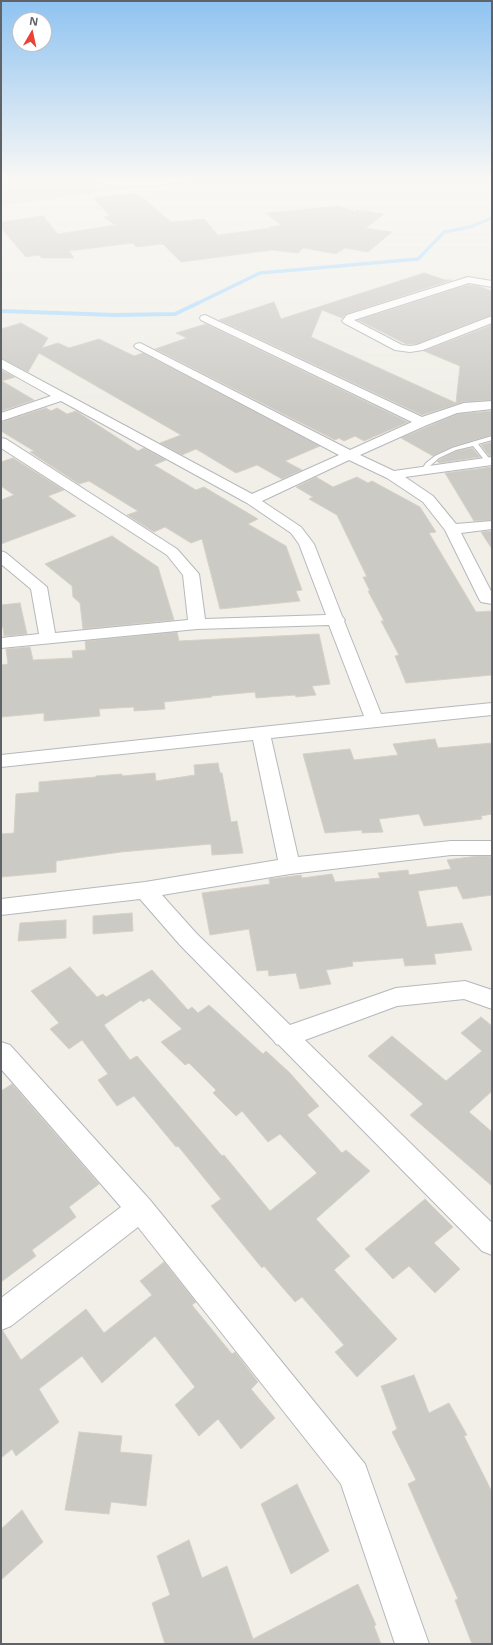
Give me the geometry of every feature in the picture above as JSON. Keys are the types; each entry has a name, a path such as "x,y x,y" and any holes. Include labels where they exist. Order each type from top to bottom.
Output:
{"street":[{"path":"492,284 468,280 351,317 348,321 399,348 410,349 419,348 492,319"},
{"path":"205,318 422,422"},
{"path":"140,346 351,456 392,475 428,499 452,529 487,599 492,599"},
{"path":"1,363 252,500 296,530 306,544 337,620 375,721"},
{"path":"1,417 62,396"},
{"path":"252,500 351,456 422,422 464,407 492,405"},
{"path":"1,442 172,552 191,574 196,624"},
{"path":"392,475 425,469 490,461"},
{"path":"452,529 492,525"},
{"path":"1,556 39,587 48,638"},
{"path":"1,643 196,624 337,620"},
{"path":"1,761 492,709"},
{"path":"261,733 290,866"},
{"path":"1,907 145,890 290,866 451,848 492,848"},
{"path":"145,890 188,940 492,1242"},
{"path":"284,1037 396,997 465,990 492,1000"},
{"path":"2,1055 140,1209 354,1475 412,1644"},
{"path":"1,1316 140,1209"}],"lane":[{"path":"425,469 428,464 437,457 454,449 492,438"},
{"path":"474,443 490,461"}],"building":[{"path":"24,255 72,255 74,258 42,258 39,255 26,257"},
{"path":"174,255 236,255 181,262"},
{"path":"424,273 445,280 452,280 347,314 342,318 322,310 311,337 456,403 460,366 424,351 492,325 492,400 464,402 422,415 219,320 274,302 281,319"},
{"path":"467,285 478,286 492,291 492,315 417,344 406,344 358,320"},
{"path":"21,323 48,338 42,348 58,343 69,348 99,339 134,356 143,353 320,446 285,461 302,470 282,479 257,465 236,473 196,449 182,455 160,443 181,435 39,353 28,372 1,358 1,329"},
{"path":"206,324 408,422 364,441 355,436 344,441 339,438 335,440 155,349 187,338 176,333"},
{"path":"1,370 15,377 2,381 34,400 1,411"},
{"path":"46,408 51,411 57,408 67,414 76,411 138,451 144,448 166,460 154,465 196,490 204,487 258,519 248,524 286,546 302,590 296,591 300,601 220,609 202,539 191,543 165,527 154,532 127,515 138,511 89,481 79,484 30,452 34,451 1,431 1,422"},
{"path":"492,411 492,435 452,447 433,456 401,438 457,414"},
{"path":"492,442 492,456 489,456 481,445"},
{"path":"472,448 480,457 439,463 437,461 456,451"},
{"path":"13,458 64,490 48,496 76,516 1,544 1,500 14,495 1,486 1,462"},
{"path":"492,467 492,520 474,521 445,473"},
{"path":"316,477 333,487 357,477 368,483 372,481 420,507 436,532 429,533 476,612 492,611 492,675 406,683 395,656 399,655 381,621 384,621 368,591 370,591 363,577 367,577 337,515 309,499 313,497 296,487"},
{"path":"492,531 492,549 481,532"},
{"path":"112,536 158,567 174,620 83,629 80,603 73,597 72,586 45,564"},
{"path":"20,603 27,634 4,636 3,627 1,627 1,605"},
{"path":"177,632 179,641 319,634 330,684 312,686 316,695 256,698 255,692 164,702 165,709 134,711 134,707 99,709 100,716 44,721 44,713 1,717 1,665 8,664 6,649 30,647 33,660 73,658 72,651 86,650 85,641"},
{"path":"435,739 438,748 492,743 492,814 481,816 482,819 424,826 419,814 379,819 383,832 362,833 362,830 325,833 303,754 350,749 354,760 398,755 393,744"},
{"path":"218,763 220,773 222,773 231,822 237,821 243,853 212,855 211,844 121,852 56,861 56,872 1,877 1,834 14,833 16,794 39,792 39,782 96,776 122,774 122,776 155,773 156,781 195,775 194,765"},
{"path":"478,856 492,856 492,895 463,899 457,886 418,891 427,927 462,923 472,950 434,954 436,964 405,966 403,958 352,962 353,966 326,970 331,984 300,989 296,973 269,976 268,970 257,971 249,929 210,935 202,893 270,884 269,879 301,875 302,878 332,874 335,882 380,878 378,873 408,870 409,875 451,869 447,860"},
{"path":"132,913 133,931 93,934 93,916"},
{"path":"66,920 66,938 18,941 20,923"},
{"path":"70,967 97,997 103,994 106,997 152,970 188,1010 192,1007 198,1013 209,1005 263,1054 266,1051 290,1073 319,1106 307,1115 342,1153 346,1150 370,1171 316,1219 350,1256 334,1270 397,1339 357,1377 335,1352 344,1345 302,1297 295,1302 264,1266 262,1268 211,1206 221,1199 178,1146 176,1147 134,1096 117,1106 98,1080 108,1074 82,1040 69,1049 50,1029 59,1023 31,991","holes":["149,998 182,1029 161,1042 185,1065 189,1063 216,1090 213,1093 236,1116 242,1111 268,1142 280,1134 317,1173 270,1211 224,1155 222,1156 137,1056 130,1060 104,1025 141,1000 143,1002"]},
{"path":"481,1017 492,1026 492,1091 469,1112 492,1132 492,1186 410,1115 423,1104 368,1056 392,1036 446,1081 482,1051 461,1033"},
{"path":"12,1084 99,1184 69,1207 76,1217 32,1250 36,1256 1,1282 1,1091"},
{"path":"425,1199 453,1227 434,1243 460,1269 435,1293 409,1266 393,1279 365,1249"},
{"path":"164,1262 196,1302 192,1305 232,1354 235,1352 258,1382 251,1389 275,1418 241,1449 218,1419 199,1436 175,1405 195,1387 155,1336 102,1383 82,1356 39,1389 59,1422 16,1456 12,1449 1,1458 1,1331 3,1331 21,1360 86,1309 104,1333 152,1295 140,1281"},
{"path":"414,1375 429,1413 449,1403 467,1435 464,1436 492,1492 492,1644 472,1644 455,1600 458,1599 408,1484 416,1480 392,1432 397,1429 381,1386"},
{"path":"79,1432 122,1436 120,1452 152,1455 146,1506 111,1502 109,1514 65,1510"},
{"path":"297,1484 329,1551 291,1574 261,1504"},
{"path":"22,1510 43,1542 1,1580 1,1529"},
{"path":"189,1540 202,1578 227,1566 253,1639 358,1584 376,1625 374,1626 381,1644 165,1644 152,1603 170,1595 157,1556"}],"waterway":[{"path":"196,304 260,273 418,259 422,255"},
{"path":"1,311 115,315 175,314 198,303"}]}
